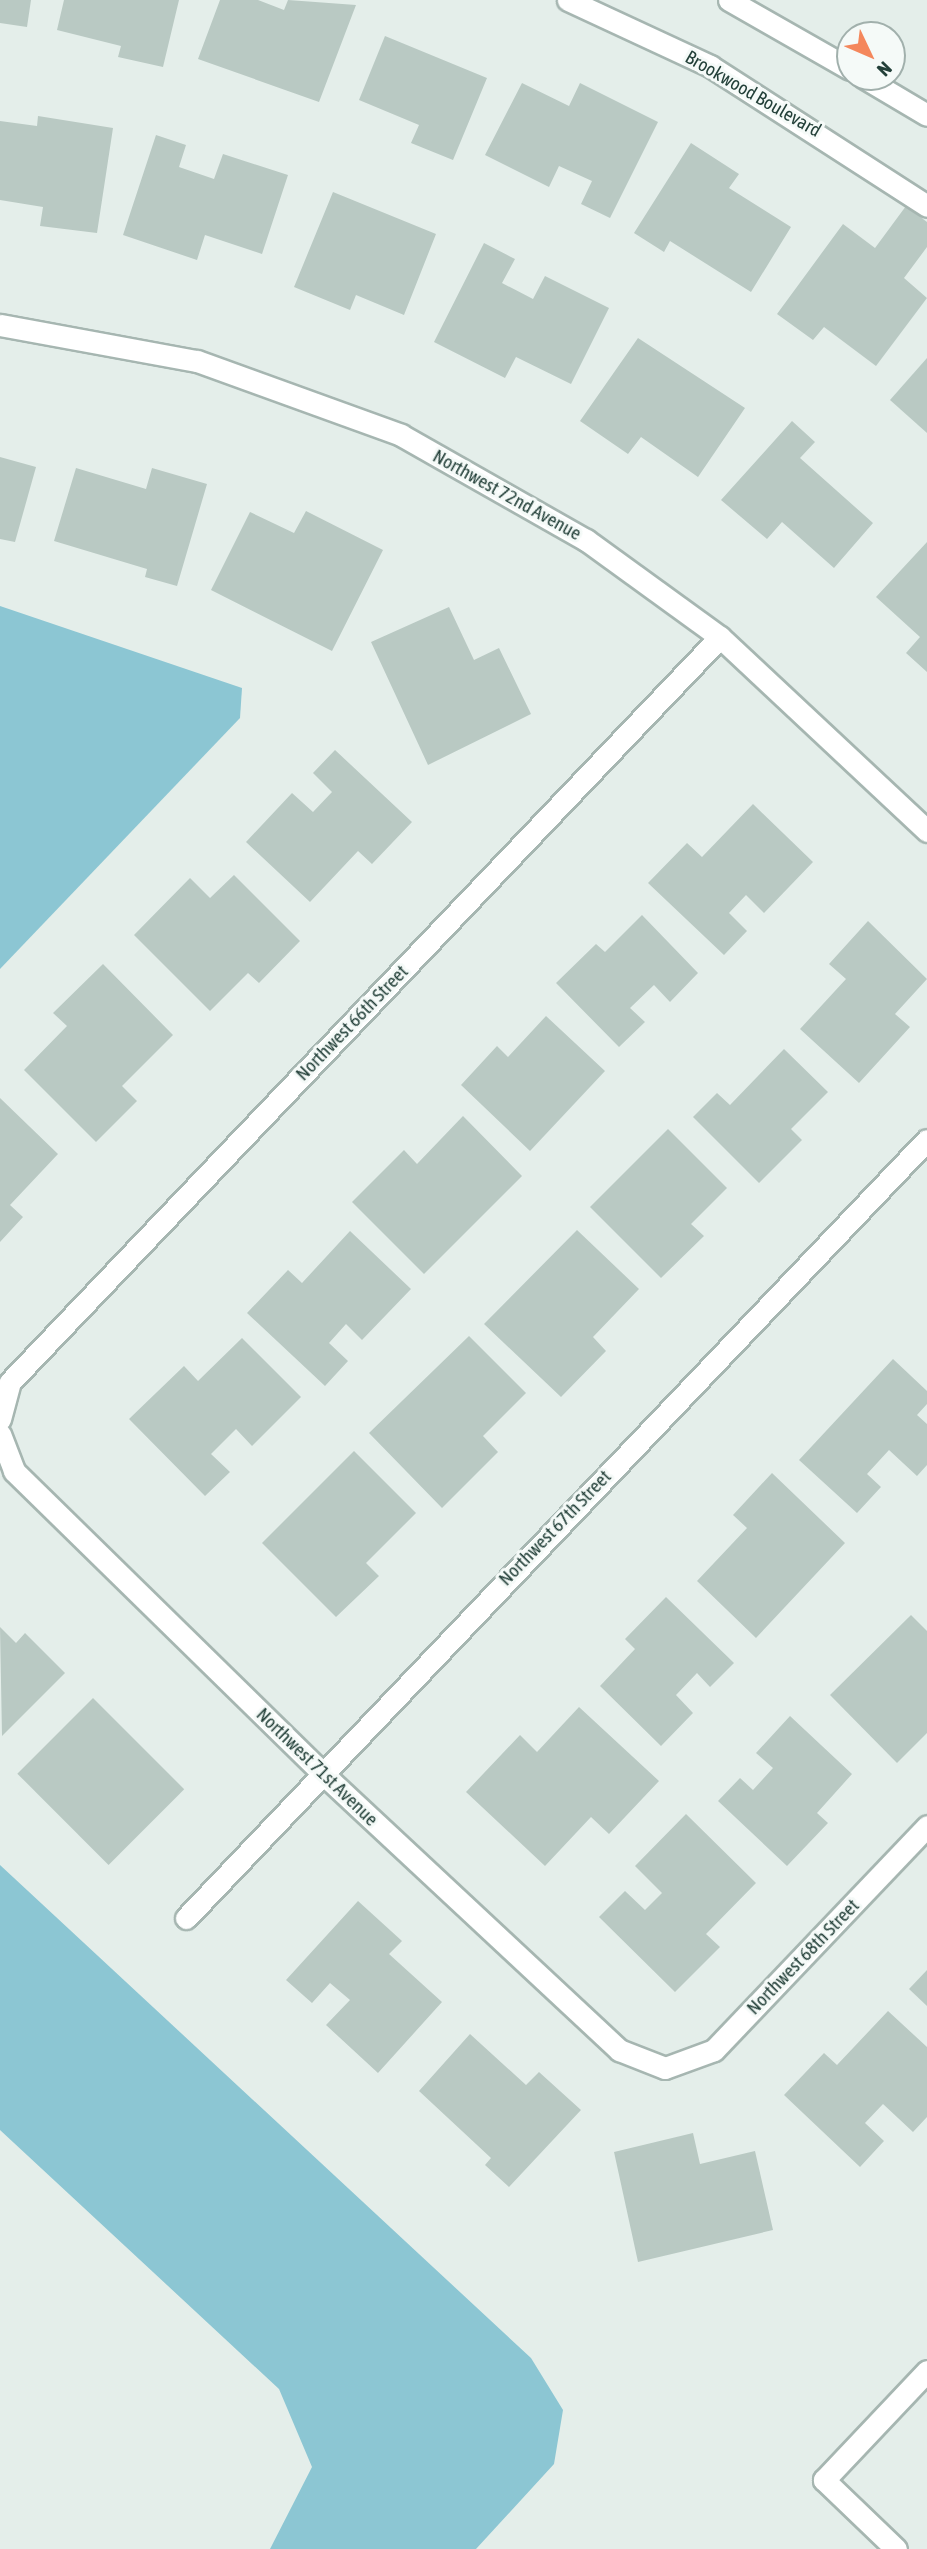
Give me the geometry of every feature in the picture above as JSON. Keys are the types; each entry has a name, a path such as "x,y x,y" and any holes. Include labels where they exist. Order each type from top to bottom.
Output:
{"street":[{"name":"Brookwood Boulevard","path":"568,0 710,66 927,206"},
{"path":"729,0 836,61"},
{"path":"887,91 927,115"},
{"name":"Northwest 72nd Avenue","path":"0,325 197,361 401,435 586,540 720,637 927,831"},
{"name":"Northwest 66th Street","path":"0,1419 10,1382 720,637"},
{"name":"Northwest 67th Street","path":"186,1918 321,1772 927,1140"},
{"name":"Northwest 71st Avenue","path":"0,1434 14,1471 321,1772 619,2050 665,2068"},
{"name":"Northwest 68th Street","path":"665,2068 714,2050 927,1826"},
{"path":"896,2549 824,2480 927,2371"}],"water":[{"path":"0,606 242,688 240,718 0,969"},
{"path":"0,1865 531,2358 563,2410 554,2464 476,2549 270,2549 312,2467 279,2389 0,2130"}],"building":[{"path":"0,0 31,0 27,27 0,23"},
{"path":"64,0 179,0 163,67 118,57 121,46 57,30"},
{"path":"220,0 258,0 284,10 288,0 356,5 319,102 198,59"},
{"path":"385,36 487,78 453,160 411,143 419,125 359,100"},
{"path":"522,83 569,106 580,83 658,122 610,218 581,204 592,181 559,166 549,187 485,155"},
{"path":"38,116 113,128 97,233 40,226 43,207 0,200 0,121 37,126"},
{"path":"156,135 186,145 179,167 214,179 223,154 288,175 262,254 205,235 197,260 123,235"},
{"path":"691,143 739,174 729,188 791,227 751,292 670,241 664,252 634,233"},
{"path":"333,192 436,234 404,315 356,295 350,310 294,287"},
{"path":"906,206 927,222 927,247 904,278 927,298 876,366 824,327 813,340 777,314 843,224 875,248"},
{"path":"484,243 515,259 502,283 533,299 545,276 609,308 571,384 516,357 505,378 434,342"},
{"path":"638,338 745,408 698,477 641,437 628,454 580,421"},
{"path":"927,358 927,433 890,400"},
{"path":"792,421 815,442 800,458 873,523 834,568 782,522 767,539 721,500"},
{"path":"0,457 36,467 15,542 0,539"},
{"path":"76,468 146,489 152,468 207,484 177,586 145,577 147,569 54,541"},
{"path":"306,511 383,550 332,651 211,590 250,512 294,533"},
{"path":"927,542 927,672 906,653 920,637 876,597"},
{"path":"449,607 474,660 499,648 531,714 428,765 371,642"},
{"path":"335,750 412,822 372,864 358,851 310,902 246,842 292,793 313,812 332,792 313,773"},
{"path":"753,804 813,862 764,913 746,895 729,913 747,931 724,955 648,883 687,843 702,857"},
{"path":"234,875 300,941 259,983 248,973 210,1011 134,935 190,878 210,898"},
{"path":"642,915 698,973 670,1002 654,985 630,1008 645,1022 619,1047 556,983 596,944 605,952"},
{"path":"868,921 927,979 895,1014 910,1027 859,1083 800,1029 846,979 829,964"},
{"path":"103,964 173,1035 122,1086 137,1101 96,1142 24,1070 67,1026 53,1013"},
{"path":"546,1016 605,1071 530,1151 461,1085 497,1046 508,1057"},
{"path":"784,1049 828,1092 791,1129 802,1140 759,1183 693,1117 717,1093 730,1105"},
{"path":"0,1098 58,1154 10,1205 23,1217 0,1242"},
{"path":"463,1116 522,1176 424,1274 352,1202 404,1150 417,1164"},
{"path":"668,1129 727,1188 691,1224 704,1236 661,1278 590,1207"},
{"path":"577,1230 639,1289 593,1337 606,1351 561,1397 484,1324"},
{"path":"350,1231 411,1289 362,1340 346,1324 329,1343 348,1361 325,1386 247,1313 288,1270 302,1283"},
{"path":"469,1336 526,1393 483,1436 498,1452 442,1508 369,1433"},
{"path":"242,1338 301,1397 252,1446 236,1429 211,1454 230,1472 205,1496 129,1419 184,1366 198,1381"},
{"path":"893,1359 927,1391 927,1404 917,1415 927,1424 927,1465 917,1476 889,1450 867,1474 881,1487 857,1513 799,1460"},
{"path":"354,1451 416,1513 366,1563 379,1576 336,1617 262,1543"},
{"path":"772,1473 845,1543 756,1638 697,1581 747,1528 733,1515"},
{"path":"666,1597 734,1663 710,1687 697,1673 676,1695 693,1713 661,1746 600,1686 635,1649 625,1639"},
{"path":"911,1615 927,1631 927,1733 897,1763 830,1695"},
{"path":"0,1627 16,1643 25,1633 65,1673 2,1736"},
{"path":"93,1698 184,1789 109,1865 17,1774"},
{"path":"579,1707 659,1781 609,1834 591,1817 545,1866 466,1792 520,1735 537,1752"},
{"path":"790,1716 852,1774 817,1813 828,1823 787,1866 718,1801 740,1778 753,1790 773,1768 756,1753"},
{"path":"686,1814 756,1883 706,1934 720,1947 675,1992 599,1917 625,1891 645,1910 662,1893 635,1866"},
{"path":"358,1901 402,1941 389,1954 442,2002 378,2073 326,2025 350,2000 330,1983 312,2003 286,1980"},
{"path":"927,1970 927,2006 909,1989"},
{"path":"888,2011 927,2047 927,2117 913,2132 883,2104 865,2123 884,2141 860,2167 784,2095 824,2053 837,2065"},
{"path":"470,2034 526,2085 539,2072 581,2110 509,2187 485,2165 491,2158 419,2091"},
{"path":"693,2133 700,2164 755,2151 773,2230 638,2262 614,2152"}]}
